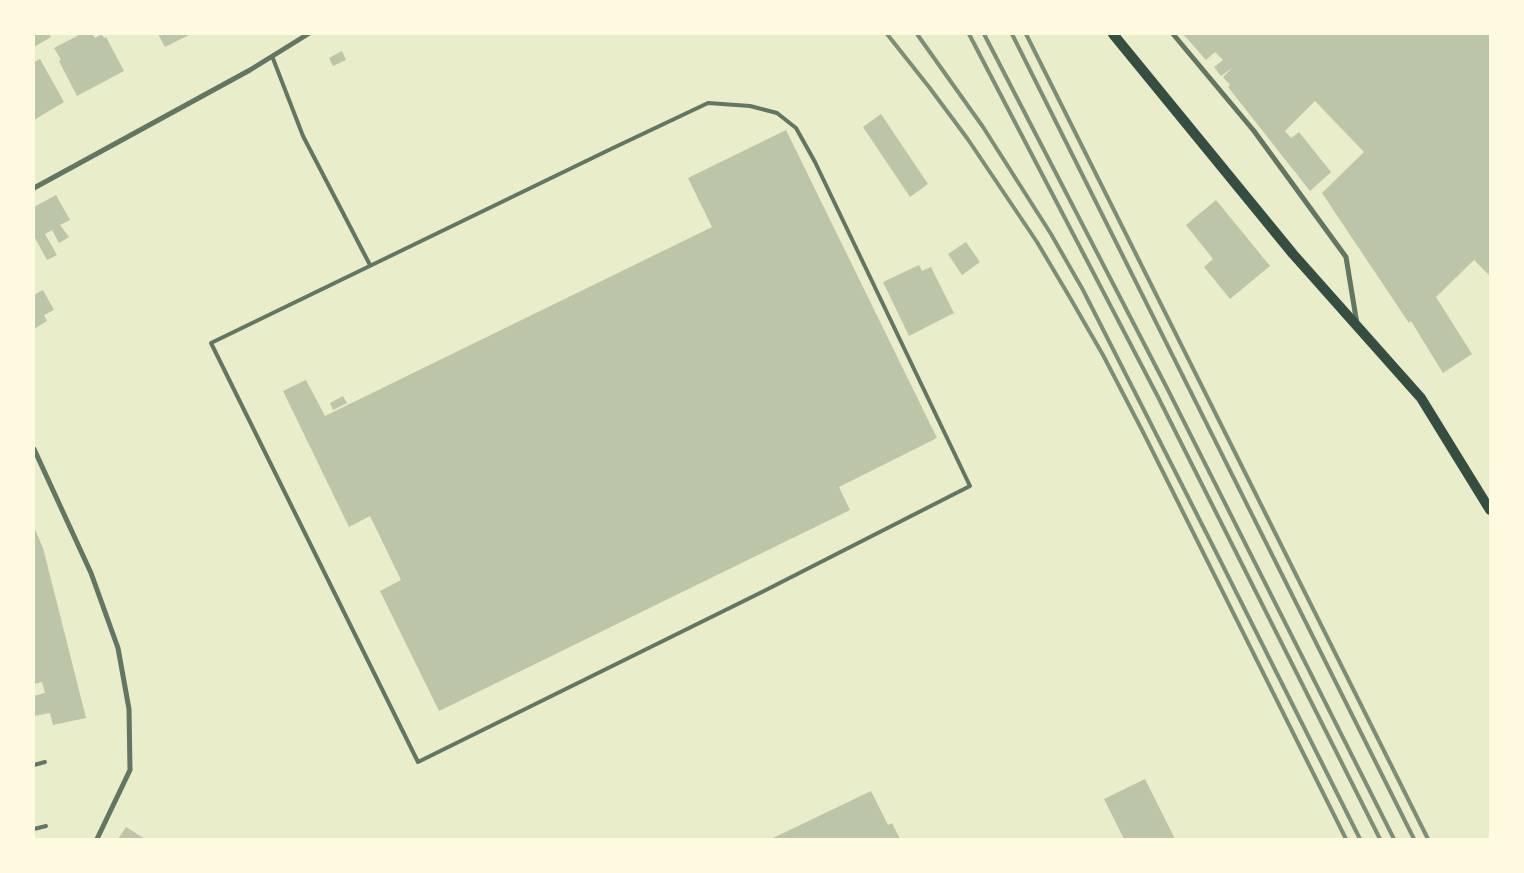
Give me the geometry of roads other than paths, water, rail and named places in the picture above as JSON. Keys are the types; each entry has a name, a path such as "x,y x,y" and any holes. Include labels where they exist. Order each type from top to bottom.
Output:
{"main road":[{"path":"1113,34 1293,254 1421,398 1490,510"}],"street":[{"path":"34,188 250,70 308,34"},
{"path":"1173,34 1254,131 1346,257 1358,327"},
{"path":"34,449 91,573 118,648 130,709 130,770 97,839"}],"lane":[{"path":"272,56 303,136 370,265"},
{"path":"708,103 750,106 777,113 796,128 815,162 970,486 754,597 418,762 211,342 370,265 708,103"},
{"path":"34,765 45,762"},
{"path":"34,829 46,826"}],"railway":[{"path":"887,34 967,138 1037,242 1103,355 1346,839"},
{"path":"917,34 983,127 1051,234 1083,290 1360,839"},
{"path":"969,34 1157,395 1380,839"},
{"path":"984,34 1168,390 1394,839"},
{"path":"1012,34 1414,839"},
{"path":"1026,34 1428,839"}]}
